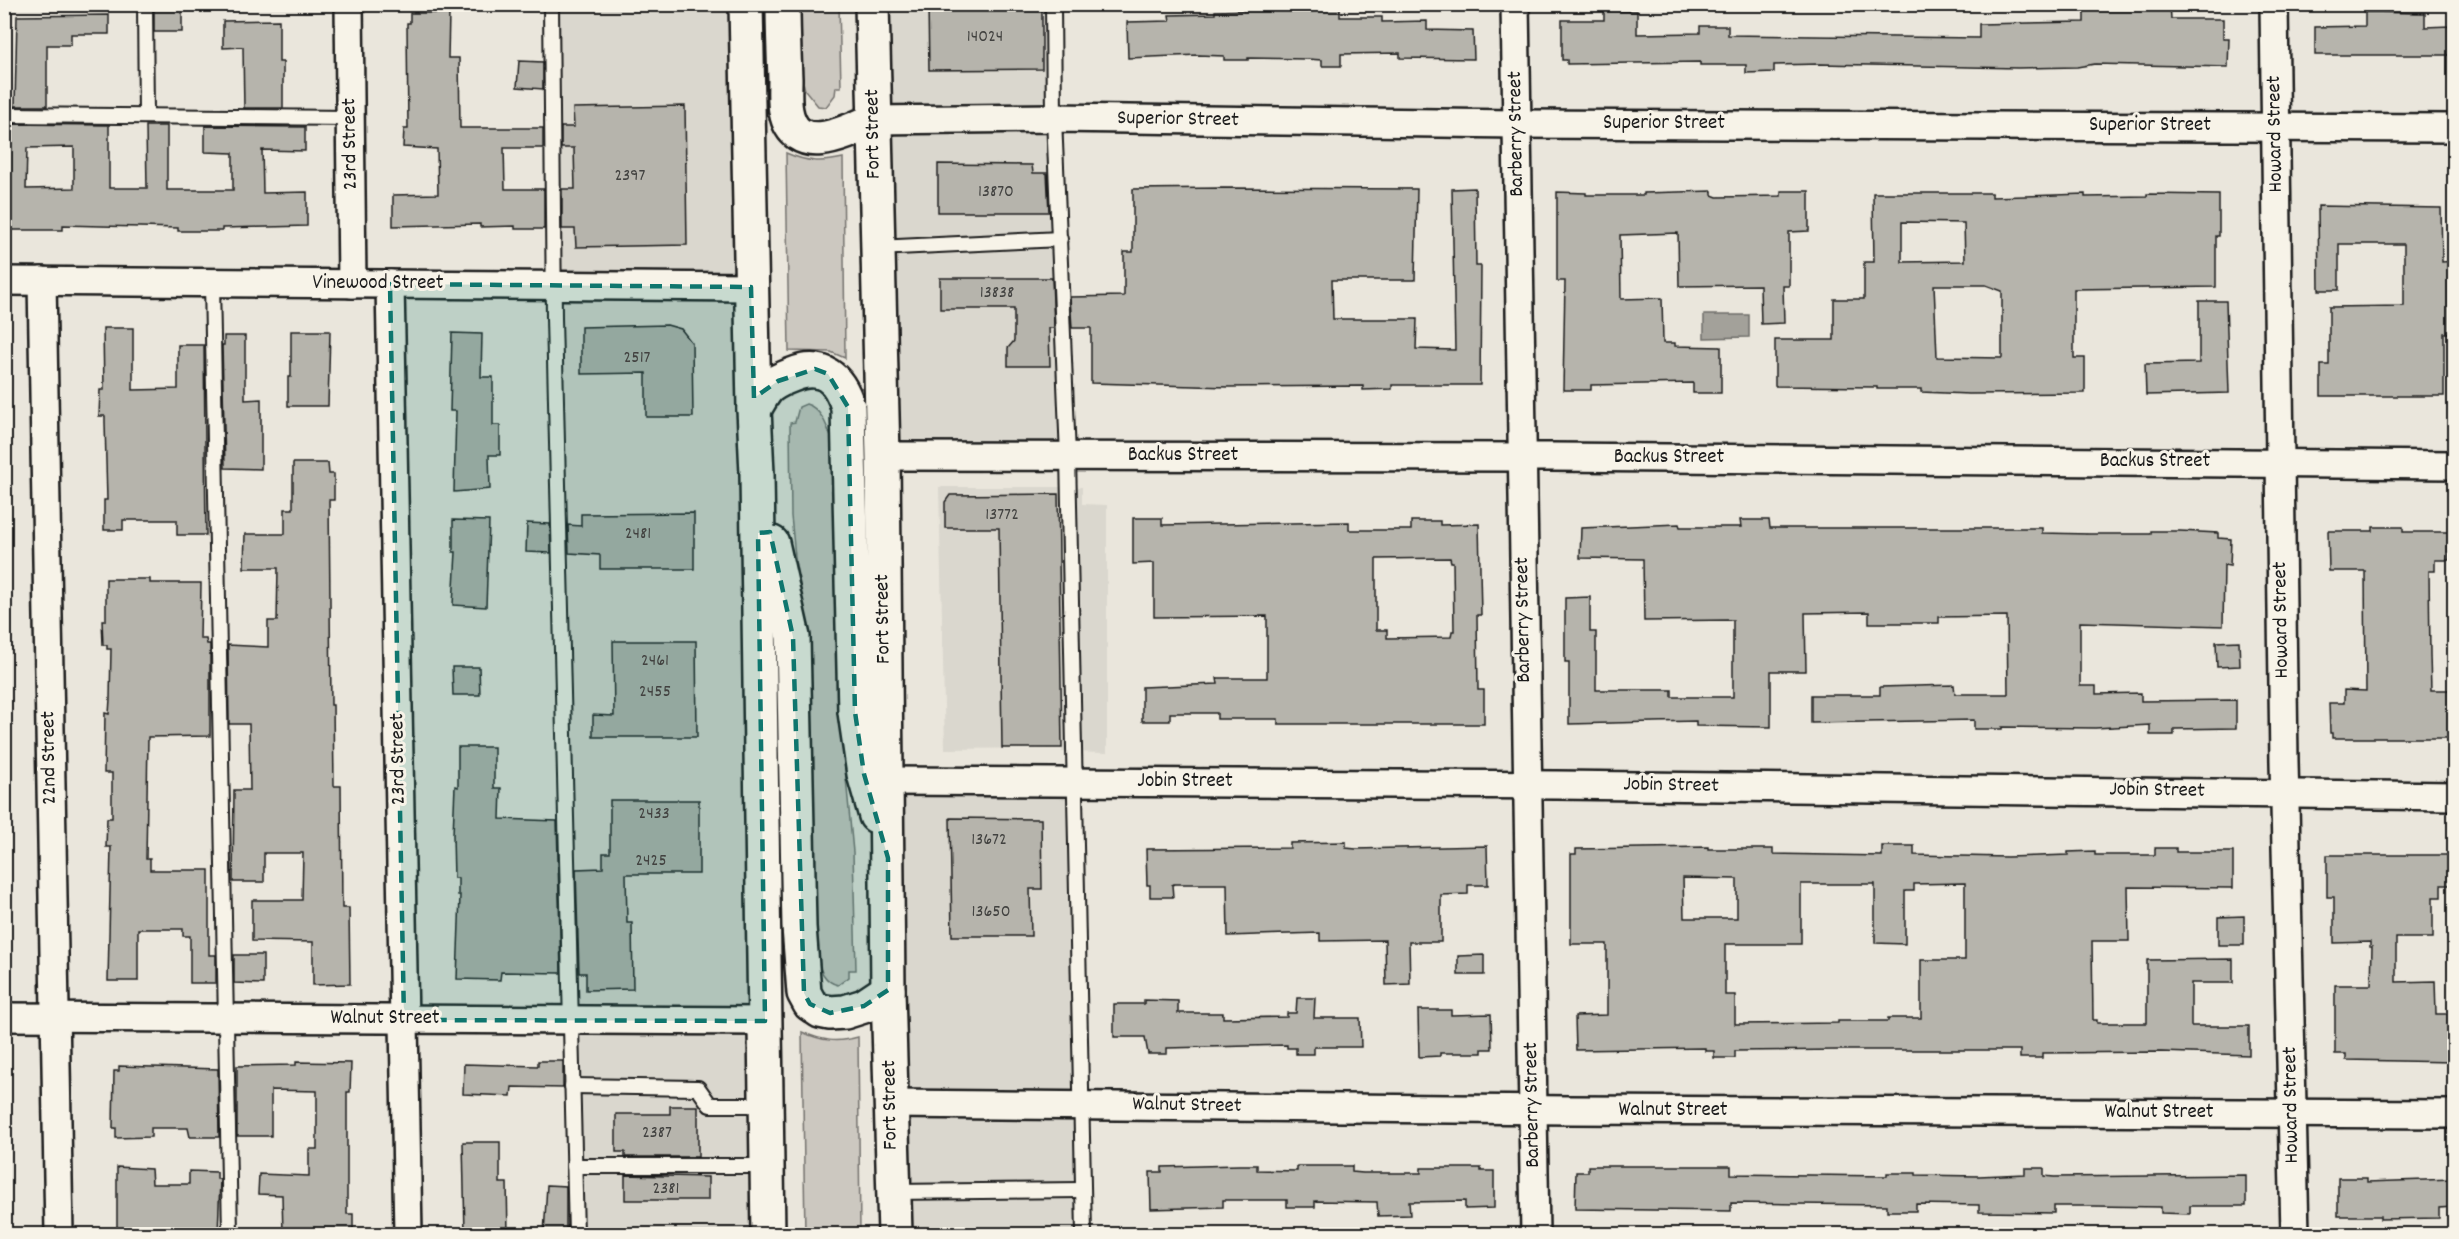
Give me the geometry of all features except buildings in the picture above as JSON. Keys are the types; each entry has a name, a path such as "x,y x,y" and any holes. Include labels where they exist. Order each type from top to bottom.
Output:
{"main road":[{"path":"746,4 757,474 768,1234"},
{"path":"783,4 786,111 792,128 800,135 815,139 831,138 873,120"},
{"name":"Fort Street","path":"872,4 873,120 883,456 888,990 895,1234"},
{"path":"754,409 768,388 778,381 815,369 828,374 845,395 848,406 855,712 864,774 888,858"},
{"path":"757,474 792,637 799,927 804,993 810,1004 820,1011 830,1013 845,1012 864,1006 888,990"}],"street":[{"name":"23rd Street","path":"349,4 352,284"},
{"name":"Barberry Street","path":"1515,4 1535,1234"},
{"name":"Howard Street","path":"2274,4 2285,794 2295,1234"},
{"name":"Superior Street","path":"873,120 1054,118 1517,124 2454,128"},
{"name":"Vinewood Street","path":"4,281 751,287"},
{"name":"22nd Street","path":"42,281 59,1234"},
{"name":"23rd Street","path":"390,284 408,1234"},
{"name":"Backus Street","path":"883,456 1522,456 2454,465"},
{"name":"Jobin Street","path":"887,781 1527,785 2454,796"},
{"name":"Walnut Street","path":"4,1017 765,1021"},
{"name":"Walnut Street","path":"891,1104 1533,1110 2454,1114"}],"lane":[{"path":"145,4 146,116"},
{"path":"551,4 554,285 576,1234"},
{"path":"1053,4 1054,118 1068,456 1084,1234"},
{"path":"4,115 350,118"},
{"path":"877,248 1060,239"},
{"path":"212,283 230,1234"},
{"path":"572,1086 698,1088 710,1105 766,1105"},
{"path":"574,1166 767,1166"},
{"path":"893,1192 1083,1190"}],"highlighted area":[{"path":"390,284 751,287 754,398 778,381 815,369 828,374 848,407 855,712 864,774 888,858 888,990 864,1006 830,1013 810,1004 804,993 793,637 770,532 758,533 765,1021 404,1020"}],"shaded area":[{"path":"551,5 746,5 768,1234 576,1234"},
{"path":"794,5 839,5 841,87 836,87 835,95 826,107 818,106 805,90 802,78 795,78"},
{"path":"872,5 1053,5 1068,456 883,456"},
{"path":"786,153 814,161 843,158 845,358 831,352 789,351"},
{"path":"1704,315 1749,315 1749,337 1704,338"},
{"path":"806,404 820,413 832,440 836,440 840,715 853,852 856,970 849,970 849,977 838,985 826,978 816,957 805,657 791,516 790,423 795,422 799,407"},
{"path":"939,487 1082,487 1082,504 1107,505 1107,753 1062,752 1062,748 945,749"},
{"path":"887,781 1076,781 1084,1234 895,1234"},
{"path":"802,1032 830,1040 858,1037 860,1234 805,1234"}]}
